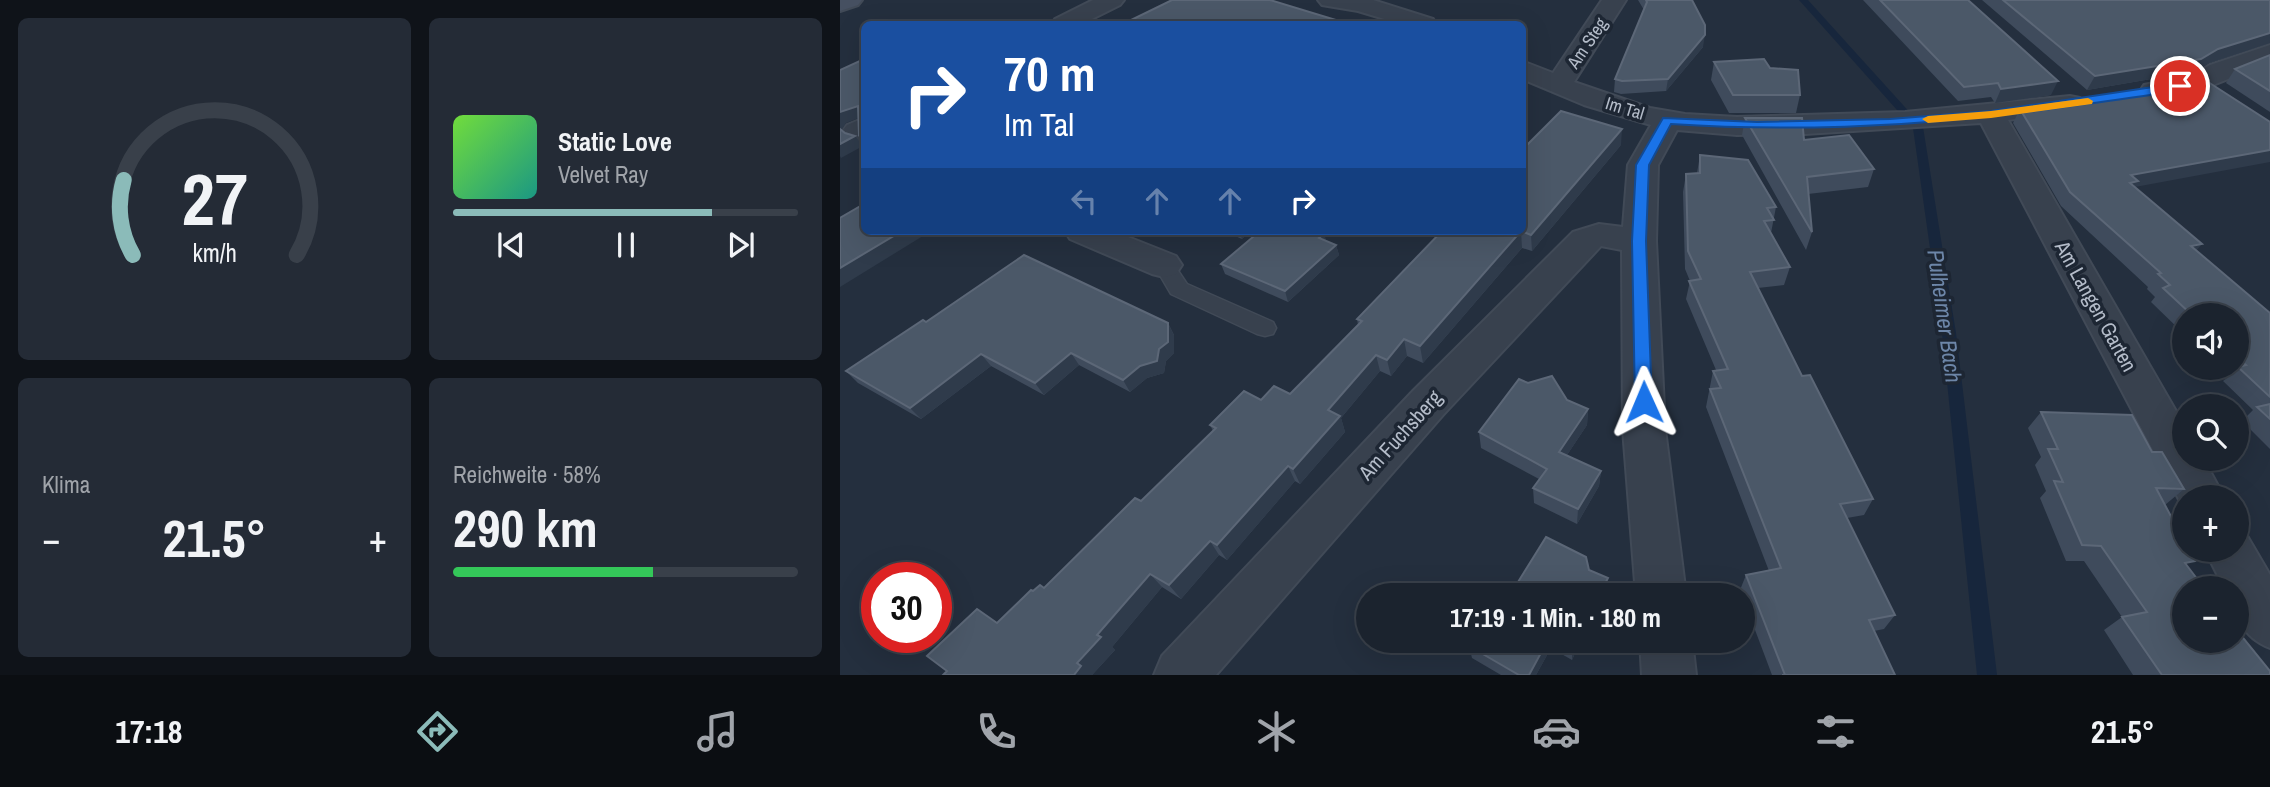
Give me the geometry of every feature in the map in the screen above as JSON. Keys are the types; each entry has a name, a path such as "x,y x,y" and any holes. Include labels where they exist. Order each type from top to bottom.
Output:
{"main road":[{"path":"840,4 850,0"}],"street":[{"path":"1071,21 1112,0"},
{"path":"1329,0 1361,4 1415,21"},
{"name":"Am Steg","path":"1558,86 1615,0"},
{"path":"2127,96 2213,90 2219,71 2270,52"},
{"name":"Im Tal","path":"1526,71 1558,86 1668,121 1757,126 1890,122 1991,114 2076,96"},
{"name":"Am Langen Garten","path":"1991,114 2194,485"},
{"path":"1660,583 1644,429 1639,241 1643,165 1668,121"},
{"path":"1092,235 1164,265"},
{"name":"Am Fuchsberg","path":"1181,675 1429,403 1585,240 1599,235 1639,241"},
{"path":"2237,562 2270,623"},
{"path":"1667,653 1670,675"}],"lane":[{"path":"1164,265 1179,289 1265,328"}],"building":[{"path":"1172,0 1270,0 1339,21 1129,21"},
{"path":"1646,0 1692,0 1705,25 1705,35 1668,79 1615,79 1647,2"},
{"path":"1880,0 1968,0 2058,81 2001,89 1998,83 1964,87"},
{"path":"2003,0 2270,0 2270,33 2218,49 2201,59 2095,76"},
{"path":"2270,55 2270,91 2235,69"},
{"path":"1764,59 1770,68 1798,70 1800,95 1733,95 1714,62"},
{"path":"861,60 859,135 858,106 840,112 840,70"},
{"path":"2205,80 2270,122 2270,150 2131,175 2138,181 2130,183 2202,244 2191,246 2270,313 2270,397 2249,377 2249,303 2179,303 2163,288 2170,285 2158,274 2161,273 2070,192 2020,109"},
{"path":"1561,111 1622,129 1531,235 1526,233 1526,146"},
{"path":"1745,118 1802,118 1804,140 1849,135 1874,169 1807,177 1812,232"},
{"path":"840,129 845,133 855,136 840,144"},
{"path":"1700,155 1748,160 1776,207 1767,208 1774,220 1764,221 1790,267 1750,272 1802,376 1810,375 1873,499 1840,504 1895,615 1869,620 1895,675 1785,675 1755,598 1755,583 1749,583 1746,575 1781,568 1710,389 1721,388 1713,371 1728,369 1689,281 1701,279 1688,251 1686,174 1700,173"},
{"path":"861,206 861,235 895,235 840,268 840,218"},
{"path":"1255,235 1322,235 1319,238 1336,245 1285,291 1221,264"},
{"path":"1438,235 1517,235 1420,346 1404,339 1387,360 1376,355 1328,410 1340,416 1293,469 1288,466 1217,545 1210,541 1169,585 1150,574 1097,635 1101,637 1077,663 1081,666 1074,675 943,675 947,671 927,656 930,653 952,653 952,632 977,609 997,623 1031,590 1040,585 1044,588 1135,498 1141,501 1216,428 1210,425 1244,391 1261,400 1274,386 1290,394 1362,321 1357,319"},
{"path":"1024,255 1168,323 1168,342 1159,349 1157,361 1140,366 1123,380 1071,353 1035,383 981,354 910,408 846,371 923,320 926,322"},
{"path":"1552,376 1567,400 1588,409 1559,452 1601,471 1578,509 1533,488 1547,469 1479,432 1519,379 1528,383"},
{"path":"2270,404 2270,419 2257,407"},
{"path":"2041,412 2132,415 2152,452 2162,452 2182,485 2172,485 2172,489 2156,488 2172,518 2172,562 2190,562 2185,563 2195,576 2172,576 2172,653 2249,653 2249,645 2270,671 2270,675 2162,675 2122,617 2147,612 2101,546 2082,545 2054,481 2063,482 2048,449 2058,449"},
{"path":"1546,537 1586,557 1589,570 1608,578 1605,583 1517,583"},
{"path":"1481,653 1541,653 1529,675 1519,675"}],"waterway":[{"name":"Pulheimer Bach","path":"1803,0 1918,127 1949,333 1987,675"}],"slow traffic":[{"path":"1928,119 2088,101"}],"route":[{"path":"1644,402 1639,241 1643,165 1668,121 1757,126 1890,122 1991,114 2180,86"}]}
